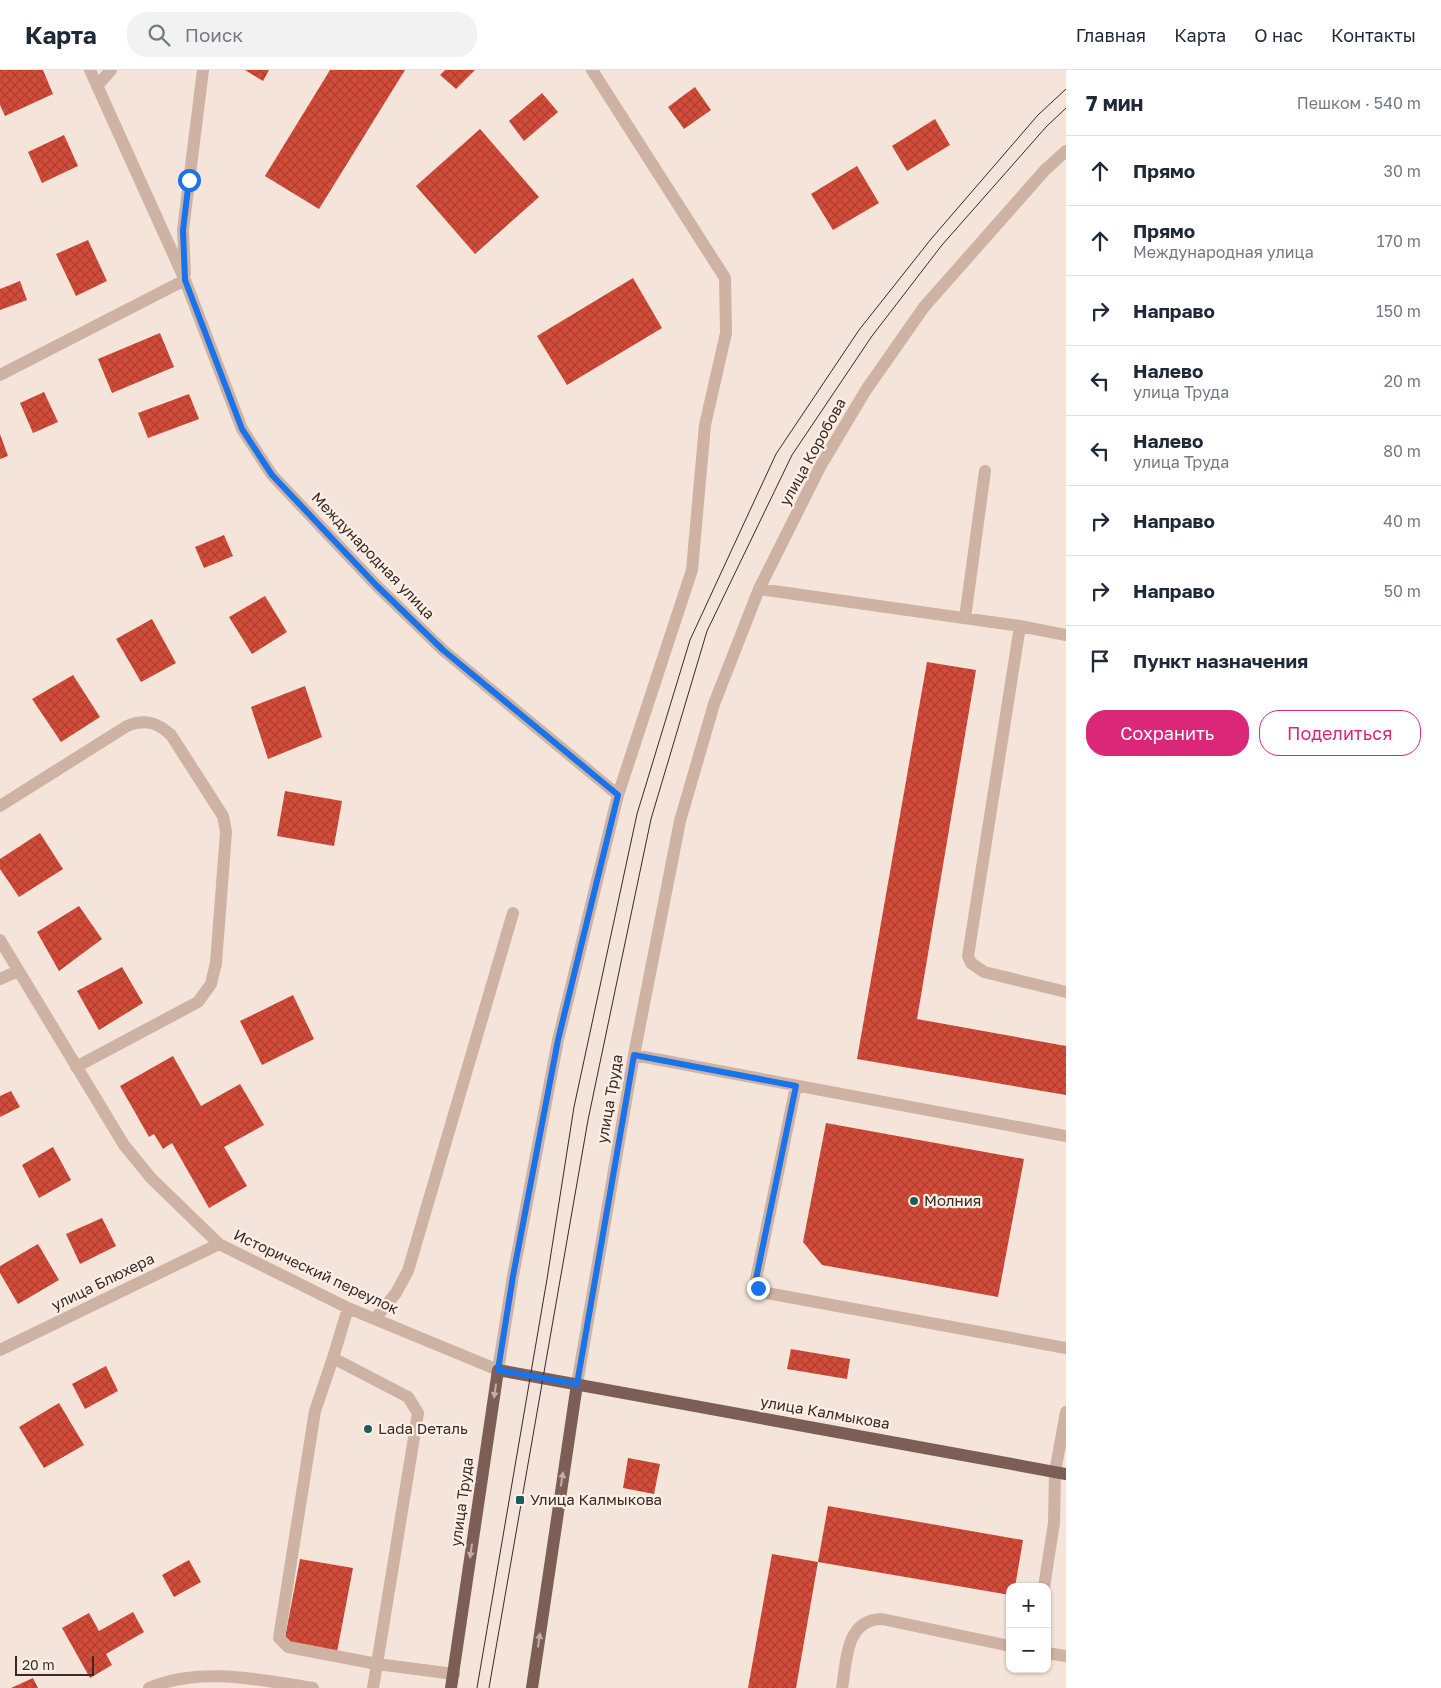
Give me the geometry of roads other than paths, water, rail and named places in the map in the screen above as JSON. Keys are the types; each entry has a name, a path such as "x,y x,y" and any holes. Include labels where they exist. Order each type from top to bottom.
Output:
{"main road":[{"path":"498,1370 577,1384"},
{"name":"улица Труда","path":"451,1688 498,1370"},
{"name":"улица Труда","path":"532,1688 577,1384"},
{"name":"улица Калмыкова","path":"577,1384 1060,1473"}],"street":[{"name":"Международная улица","path":"90,70 185,280 242,429 272,475 376,585 443,650 618,795"},
{"path":"97,86 111,70"},
{"path":"0,375 185,280 183,230 203,70"},
{"path":"498,1370 513,1276 558,1040 618,795 692,570 705,425 726,333 725,278 592,70"},
{"name":"улица Коробова","path":"680,822 714,704 758,589 820,467 866,390 919,314 1045,170 1066,151"},
{"path":"965,618 985,470"},
{"path":"758,589 1020,626 1066,635"},
{"path":"1020,626 968,956 971,963 984,972 1066,992"},
{"path":"0,806 127,726 138,722 151,722 162,726 172,735 223,816 226,832 216,963 211,984 198,1002 76,1067"},
{"name":"улица Труда","path":"577,1384 634,1055 680,822"},
{"path":"375,1319 396,1293 408,1271 513,912"},
{"name":"Исторический переулок","path":"0,940 124,1145 150,1178 219,1244 348,1308 498,1370"},
{"path":"0,979 18,971"},
{"path":"634,1055 1066,1136"},
{"path":"796,1086 756,1279 761,1292 1066,1348"},
{"name":"улица Блюхера","path":"0,1350 219,1244"},
{"path":"348,1308 315,1411 279,1638 288,1647 377,1664 454,1674"},
{"path":"333,1358 408,1397 418,1413 373,1688"},
{"path":"1045,1583 1054,1523 1066,1412"},
{"path":"842,1688 854,1632 862,1624 871,1620 882,1619 1006,1645"},
{"path":"1051,1654 1066,1656"},
{"path":"149,1688 166,1681 224,1676 270,1685 313,1688"}],"tram line":[{"path":"477,1688 547,1279 574,1107 637,814 690,640 776,454 859,330 931,239 1038,115 1066,89"},
{"path":"489,1688 588,1120 651,819 707,631 792,455 872,336 942,245 1046,127 1066,108"}],"place":[{"name":"Молния","path":"914,1201"},
{"name":"Lada Dеталь","path":"368,1429"},
{"name":"Улица Калмыкова","path":"520,1500"}]}
